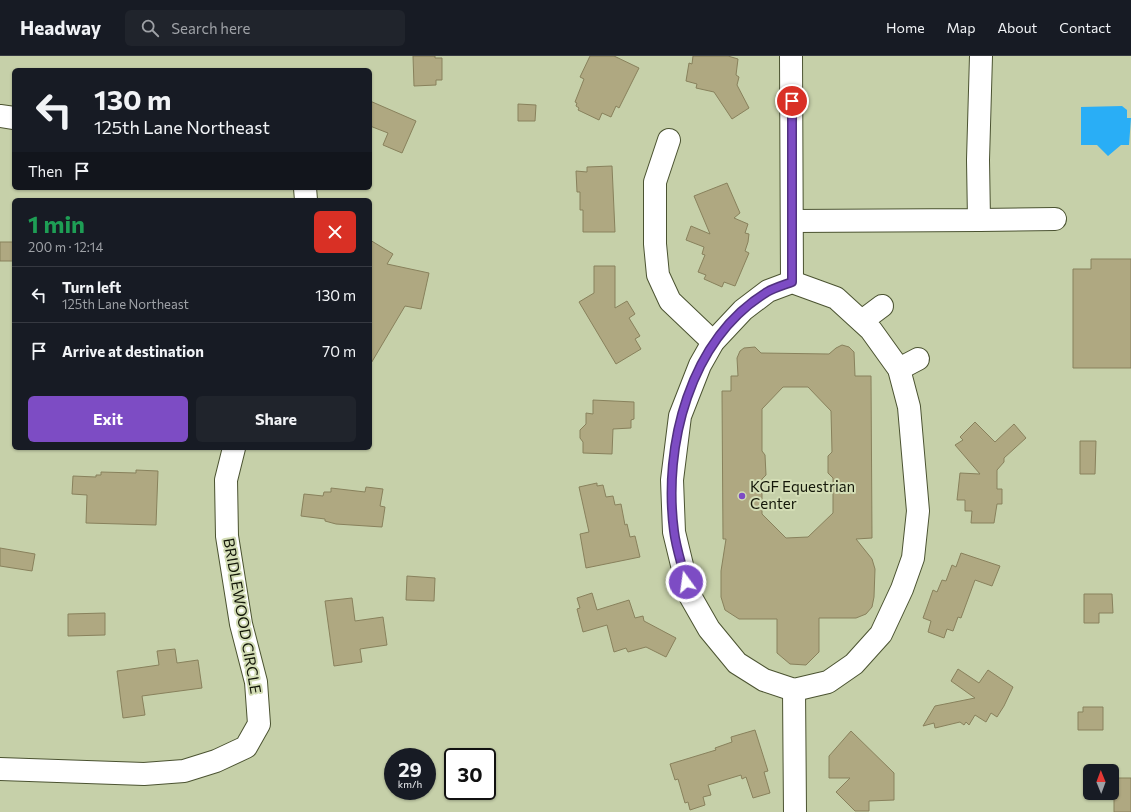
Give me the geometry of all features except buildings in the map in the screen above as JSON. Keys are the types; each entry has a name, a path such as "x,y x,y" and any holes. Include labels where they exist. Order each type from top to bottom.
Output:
{"street":[{"path":"791,56 792,282"},
{"path":"979,220 978,160 981,56"},
{"path":"0,116 12,118"},
{"path":"669,140 655,182 655,244 658,275 670,301 713,342"},
{"path":"792,221 1055,219"},
{"path":"792,282 836,298 871,330 898,369 909,407 918,511 913,558 902,589 881,634 854,664 828,682 794,690 764,680 738,663 709,629 689,594 676,539 672,480 680,416 700,365 713,342 743,310 768,291 792,282"},
{"path":"862,321 882,306"},
{"path":"898,369 918,359"},
{"name":"BRIDLEWOOD CIRCLE","path":"0,769 106,774 176,772 216,761 246,747 259,724 256,682 241,624 227,536 226,480 234,450"},
{"path":"794,690 795,812"}],"water":[{"path":"1122,106 1127,110 1127,118 1131,118 1129,145 1121,145 1108,156 1097,145 1081,145 1081,107"}],"place":[{"name":"KGF Equestrian Center","path":"742,496"}],"route":[{"path":"686,582 674,532 672,480 680,416 700,365 713,342 743,310 768,291 792,282 792,101"}]}
